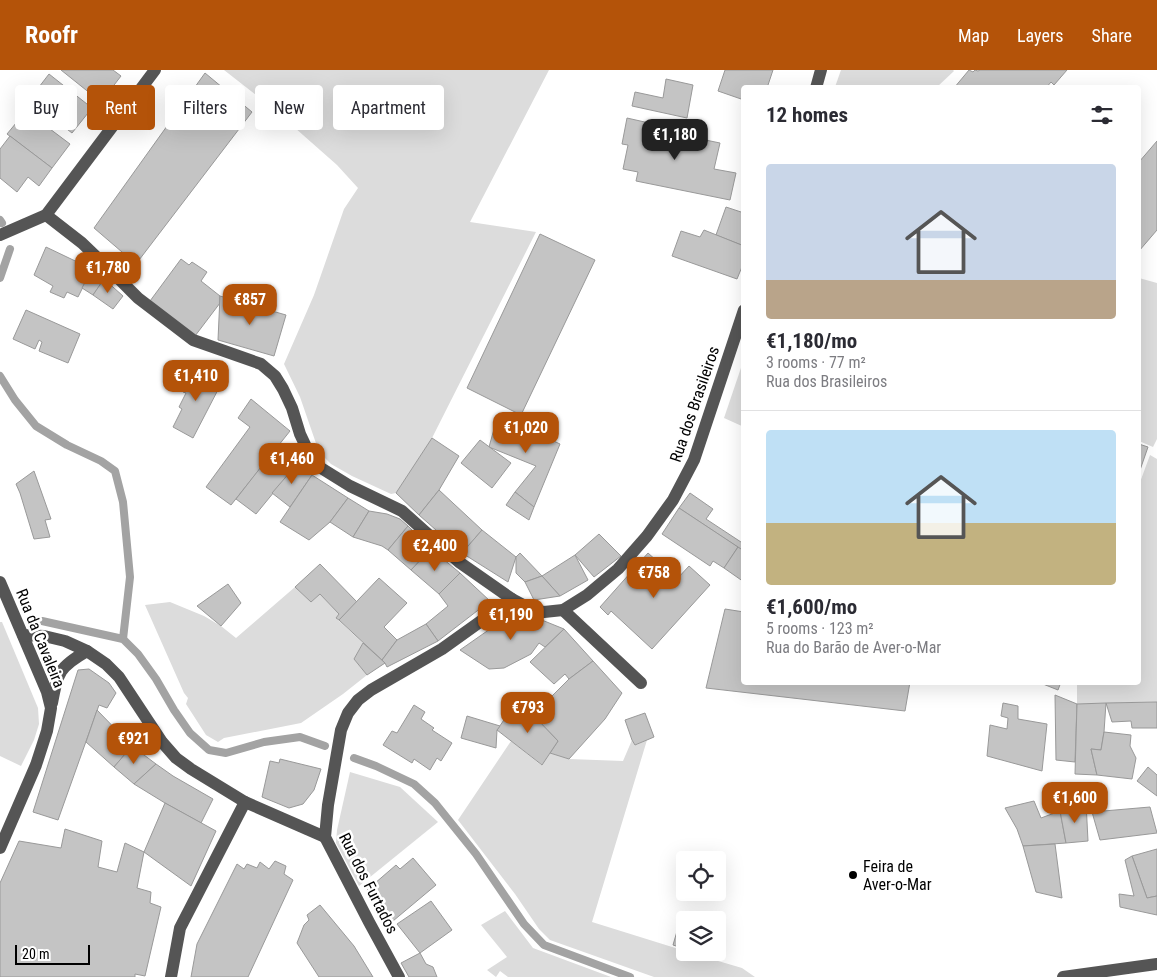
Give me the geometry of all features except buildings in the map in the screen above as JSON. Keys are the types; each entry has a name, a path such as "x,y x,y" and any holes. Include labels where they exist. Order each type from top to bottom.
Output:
{"street":[{"path":"0,235 46,215 155,70"},
{"path":"817,85 821,70"},
{"path":"46,215 82,243 138,298 193,340 261,364 275,376 292,408 300,434 308,451 321,468 350,486 402,512 459,562 512,599 529,608 544,612 563,610 641,683"},
{"name":"Rua dos Brasileiros","path":"563,610 587,595 618,569 647,536 673,500 694,460 741,319"},
{"name":"Rua da Cavaleira","path":"0,582 47,692 51,708 47,731 36,765 0,848"},
{"name":"Rua dos Furtados","path":"399,977 325,837 328,804 341,730 348,713 358,700 371,690 442,649 512,599"},
{"path":"23,635 44,636 65,641 87,651 106,664 119,677 162,742 176,758 245,802 325,837"},
{"path":"51,708 60,673 72,660 87,651"},
{"path":"171,977 180,928 245,802"},
{"path":"1064,977 1157,964"}],"shaded area":[{"path":"224,70 549,70 470,222 536,232 432,438 396,493 391,494 352,476 331,464 319,452 300,397 284,364 314,295 344,209 358,188 337,165 297,130 323,130 323,85 255,85 255,94"},
{"path":"841,70 954,71 939,85 836,85"},
{"path":"1141,279 1157,283 1157,439 1153,447 1141,442"},
{"path":"741,368 741,426 724,418"},
{"path":"1150,455 1157,459 1157,702 1077,704 1077,685 1141,685 1141,480"},
{"path":"295,587 311,602 320,594 339,614 336,618 363,643 354,659 367,675 301,723 224,738 218,742 206,735 186,704 188,698 184,693 145,605 170,602 204,616 236,638"},
{"path":"0,622 2,622 38,708 39,724 34,740 21,766 0,756"},
{"path":"632,740 636,745 647,740 592,922 676,948 676,961 718,961 742,968 755,977 654,977 550,940 539,929 515,894 458,820 511,741 541,765 550,753 569,759 623,761"},
{"path":"350,772 400,787 438,822 359,886 336,843 337,830"},
{"path":"505,911 533,948 611,977 508,977 500,971 496,977 487,970 507,957 481,925"}],"waterway":[{"path":"0,278 10,249"},
{"path":"0,376 15,400 36,426 67,445 101,461 115,471 123,502 130,577 123,639"},
{"path":"42,621 123,639 138,654 156,679 190,733 209,750 226,753 264,742 300,737 325,746"},
{"path":"354,758 414,784 435,803 476,854 524,924 544,945 630,977"}],"place":[{"name":"Feira de Aver-o-Mar","path":"853,875"}]}
